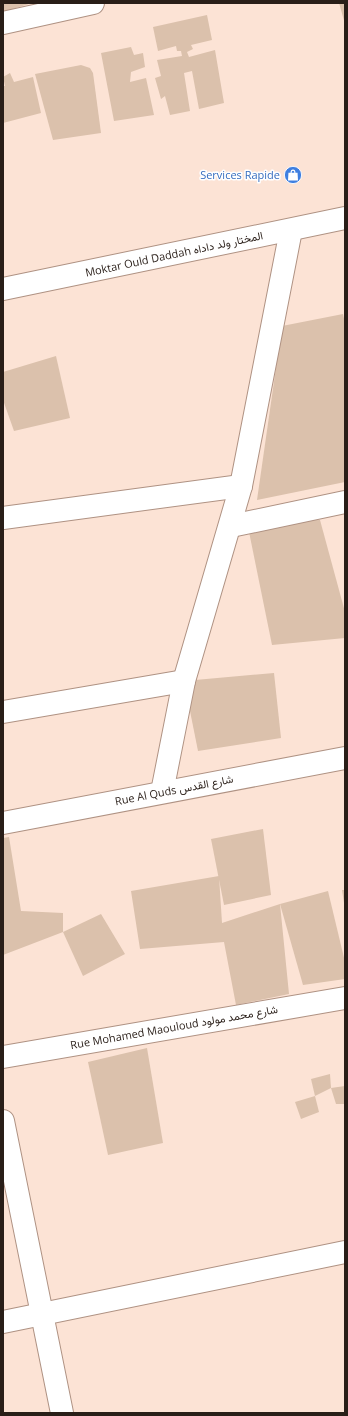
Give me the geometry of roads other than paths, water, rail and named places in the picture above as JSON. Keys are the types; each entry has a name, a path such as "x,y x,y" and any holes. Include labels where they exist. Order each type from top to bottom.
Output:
{"street":[{"path":"3,23 92,3"},
{"name":"Moktar Ould Daddah المختار ولد داداه","path":"3,289 345,218"},
{"path":"162,792 184,680 231,526 241,486 291,230"},
{"path":"3,518 241,486"},
{"path":"231,526 345,502"},
{"path":"3,712 184,680"},
{"name":"Rue Al Quds شارع القدس","path":"3,824 162,792 345,758"},
{"name":"Rue Mohamed Maouloud شارع محمد مولود","path":"3,1057 345,998"},
{"path":"4,1127 62,1413"},
{"path":"3,1322 345,1252"}],"place":[{"name":"Services Rapide","path":"293,175"}]}
